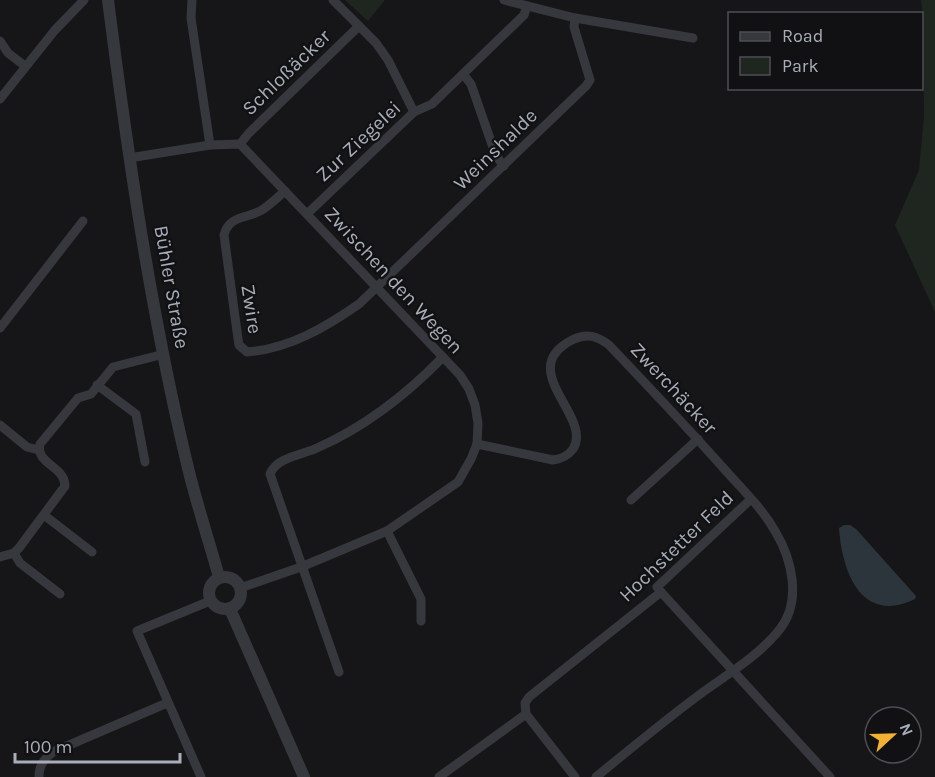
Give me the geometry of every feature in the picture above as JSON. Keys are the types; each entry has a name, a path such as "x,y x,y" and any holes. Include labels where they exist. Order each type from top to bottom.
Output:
{"street":[{"path":"0,99 55,30 84,0"},
{"name":"Bühler Straße","path":"108,0 129,158 164,354 188,469 219,578"},
{"path":"192,0 191,18 210,145"},
{"name":"Schloßäcker","path":"333,0 376,43 388,60 414,111"},
{"path":"504,0 575,18 693,38"},
{"name":"Zur Ziegelei","path":"307,214 414,111 432,104 524,15 527,6"},
{"name":"Weinshalde","path":"376,287 586,86 590,80 574,27 575,18"},
{"name":"Schloßäcker","path":"240,144 359,26"},
{"path":"0,41 8,53 25,66"},
{"path":"463,74 471,84 496,156 504,166"},
{"path":"129,158 210,145 240,144"},
{"name":"Zwischen den Wegen","path":"240,144 460,375 472,397 478,423 477,444 458,482 387,531 301,567 240,588"},
{"name":"Zwire","path":"285,191 261,210 226,226 224,235 238,339 243,350 252,351 300,339 359,304 376,287"},
{"path":"0,328 83,220"},
{"name":"Zwerchäcker","path":"477,444 553,459 563,458 568,454 573,449 577,434 552,381 552,363 559,350 565,345 586,336 600,339 609,345 698,439 764,513 784,550 793,597 790,614 772,639 674,713 596,777"},
{"path":"0,557 14,553 63,491 65,482 62,474 41,456 40,444 78,398 91,394 113,367 164,354"},
{"path":"339,672 270,474 273,468 281,462 317,448 376,415 398,399 444,357"},
{"path":"97,385 136,414 146,462"},
{"path":"0,426 27,447 39,450"},
{"path":"631,500 698,439"},
{"name":"Hochstetter Feld","path":"439,777 526,714 525,703 529,697 661,592 657,587 751,499"},
{"path":"45,515 92,552"},
{"path":"387,531 421,598 421,621"},
{"path":"14,553 20,563 60,594"},
{"path":"219,578 232,578 240,588 238,603 230,609 219,609 210,601 209,587 219,578"},
{"path":"661,592 830,777"},
{"path":"201,777 137,631 210,601"},
{"path":"230,609 303,777"},
{"path":"39,777 39,768 53,752 167,703"},
{"path":"526,714 575,777"}],"green space":[{"path":"345,0 385,0 368,21"},
{"path":"921,0 935,0 935,312 895,225 919,170 924,116"}],"shaded area":[{"path":"850,525 856,529 916,596 915,599 896,605 881,605 868,600 858,590 850,577 841,545 839,528"}]}
